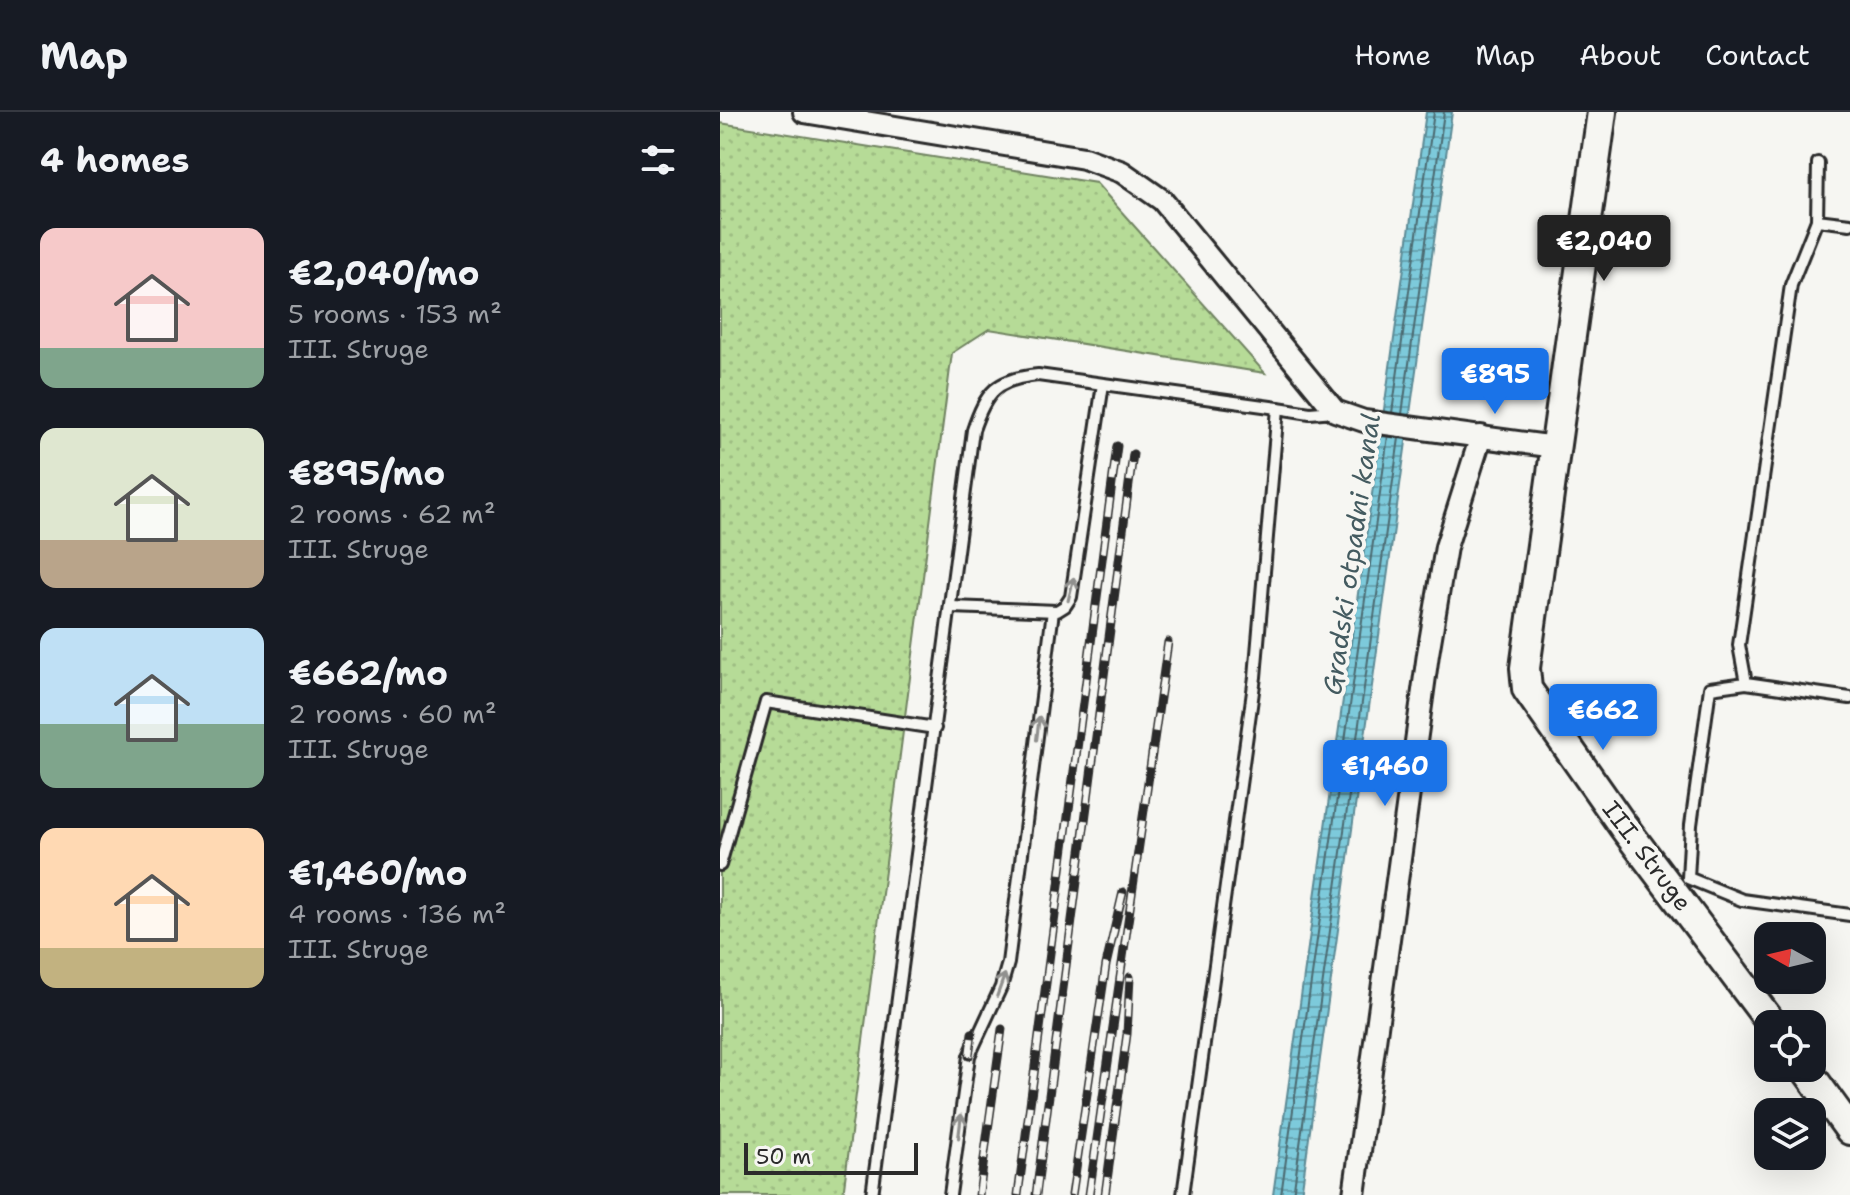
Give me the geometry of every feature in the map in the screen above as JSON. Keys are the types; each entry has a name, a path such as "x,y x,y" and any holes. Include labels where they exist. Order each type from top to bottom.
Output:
{"street":[{"path":"804,112 1084,158 1122,172 1162,200 1335,411 1364,421 1555,447"},
{"name":"III. Struge","path":"1602,112 1525,668 1527,689 1623,826 1761,1010"},
{"path":"1354,1195 1428,654 1446,547 1481,436"},
{"path":"1815,1082 1850,1130"}],"lane":[{"path":"1746,683 1739,645 1788,301 1791,285 1817,220 1818,163"},
{"path":"1817,220 1850,224"},
{"path":"872,1195 973,430 982,404 998,385 1015,377 1038,375 1310,413 1335,411"},
{"path":"951,607 1053,611 1065,606 1071,597 1103,384"},
{"path":"1183,1195 1255,677 1278,408"},
{"path":"950,1195 969,1056 1001,987 1008,963 1053,611"},
{"path":"1850,698 1746,683 1710,688 1691,825 1688,878 1742,900 1850,915"},
{"path":"720,865 766,702 935,728"}],"green space":[{"path":"720,123 1096,183 1265,373 989,329 952,353 843,1195 720,1195"}],"water":[{"path":"1426,112 1452,112 1301,1195 1273,1195"}],"railway":[{"path":"1018,1195 1117,446"},
{"path":"1036,1195 1133,454"},
{"path":"1089,1195 1168,642"},
{"path":"1072,1195 1106,965 1123,892"},
{"path":"1105,1195 1127,1034 1130,977"},
{"path":"979,1195 1002,1029"},
{"path":"969,1056 972,1033"}],"water label":[{"name":"Gradski otpadni kanal","path":"1351,554"}]}
